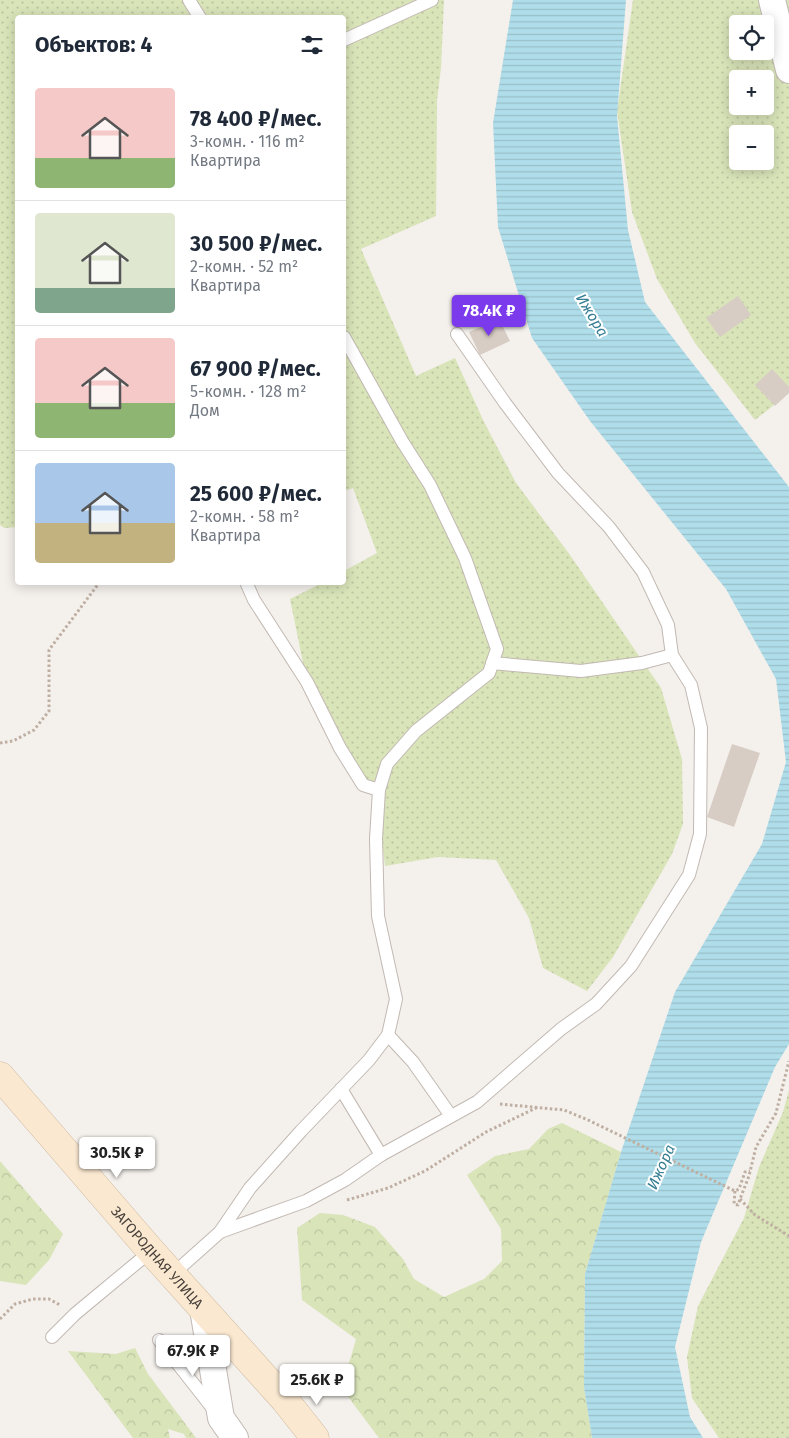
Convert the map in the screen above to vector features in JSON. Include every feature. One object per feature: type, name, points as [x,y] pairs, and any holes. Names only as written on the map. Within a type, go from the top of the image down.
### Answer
[{"type":"main road","name":"ЗАГОРОДНАЯ УЛИЦА","points":[[0,1076],[151,1251],[285,1400],[315,1438]]},
{"type":"street","points":[[772,0],[789,70]]},
{"type":"street","points":[[203,1309],[228,1428]]},
{"type":"lane","points":[[189,0],[198,15]]},
{"type":"lane","points":[[346,39],[432,0]]},
{"type":"lane","points":[[220,1232],[306,1201],[345,1180],[381,1155],[477,1102],[561,1030],[596,1004],[631,966],[688,875],[700,834],[701,728],[691,685],[672,654],[668,624],[643,572],[609,527],[558,473],[505,403],[457,334]]},
{"type":"lane","points":[[173,1274],[220,1232],[250,1188],[369,1060],[388,1034],[396,999],[378,916],[376,839],[379,790],[387,764],[416,731],[489,673],[497,649],[465,558],[430,485],[402,441],[346,341]]},
{"type":"lane","points":[[247,585],[254,600],[307,682],[340,748],[363,785],[379,790]]},
{"type":"lane","points":[[492,663],[580,671],[642,663],[672,654]]},
{"type":"lane","points":[[388,1034],[413,1062],[451,1116]]},
{"type":"lane","points":[[341,1089],[381,1155]]},
{"type":"lane","points":[[52,1337],[75,1314],[151,1251]]},
{"type":"lane","points":[[159,1340],[228,1428]]},
{"type":"path","points":[[0,743],[13,741],[34,730],[49,711],[49,650],[98,585]]},
{"type":"path","points":[[750,1171],[745,1172],[739,1189],[735,1191],[734,1204],[738,1205],[750,1171],[756,1147],[776,1113],[789,1061]]},
{"type":"path","points":[[477,1102],[564,1110],[735,1191]]},
{"type":"path","points":[[306,1201],[342,1202],[388,1188],[425,1171],[486,1132],[539,1107]]},
{"type":"path","points":[[740,1199],[755,1215],[789,1236]]},
{"type":"path","points":[[0,1320],[15,1304],[33,1299],[49,1299],[75,1314]]},
{"type":"green space","points":[[0,0],[444,0],[441,68],[437,100],[436,216],[361,249],[416,376],[455,358],[484,422],[516,483],[570,555],[661,688],[682,759],[683,824],[672,854],[613,957],[587,991],[543,968],[529,918],[496,860],[438,857],[385,866],[378,804],[311,702],[290,599],[318,585],[346,585],[346,570],[377,553],[353,488],[346,490],[346,15],[15,15],[15,527],[4,528],[0,525]]},
{"type":"green space","points":[[633,0],[789,0],[789,393],[755,420],[695,343],[657,279],[632,212],[617,111]]},
{"type":"green space","points":[[789,1090],[789,1438],[719,1438],[692,1398],[687,1357],[698,1306],[744,1218],[759,1167],[783,1112]]},
{"type":"green space","points":[[562,1123],[621,1152],[585,1274],[584,1387],[592,1438],[379,1438],[340,1386],[356,1339],[302,1300],[297,1228],[320,1213],[343,1215],[375,1227],[403,1259],[414,1279],[444,1297],[484,1279],[502,1261],[501,1229],[467,1175],[495,1156],[529,1149],[548,1129]]},
{"type":"green space","points":[[0,1161],[63,1234],[49,1260],[26,1285],[0,1281]]},
{"type":"green space","points":[[135,1348],[148,1374],[196,1438],[186,1438],[184,1434],[168,1429],[170,1438],[133,1438],[68,1351],[116,1354]]},
{"type":"water","name":"Ижора","points":[[513,0],[626,0],[617,116],[628,230],[645,302],[789,487],[789,1044],[775,1067],[701,1242],[675,1347],[690,1417],[703,1438],[592,1438],[584,1387],[585,1274],[621,1152],[675,992],[762,844],[786,762],[776,679],[726,589],[590,421],[532,338],[498,227],[493,123]]},
{"type":"building","points":[[738,296],[751,315],[720,337],[706,318]]},
{"type":"building","points":[[499,319],[510,341],[480,355],[469,332]]},
{"type":"building","points":[[772,369],[789,387],[789,393],[775,406],[755,385]]},
{"type":"building","points":[[732,744],[760,753],[734,827],[707,817]]}]
